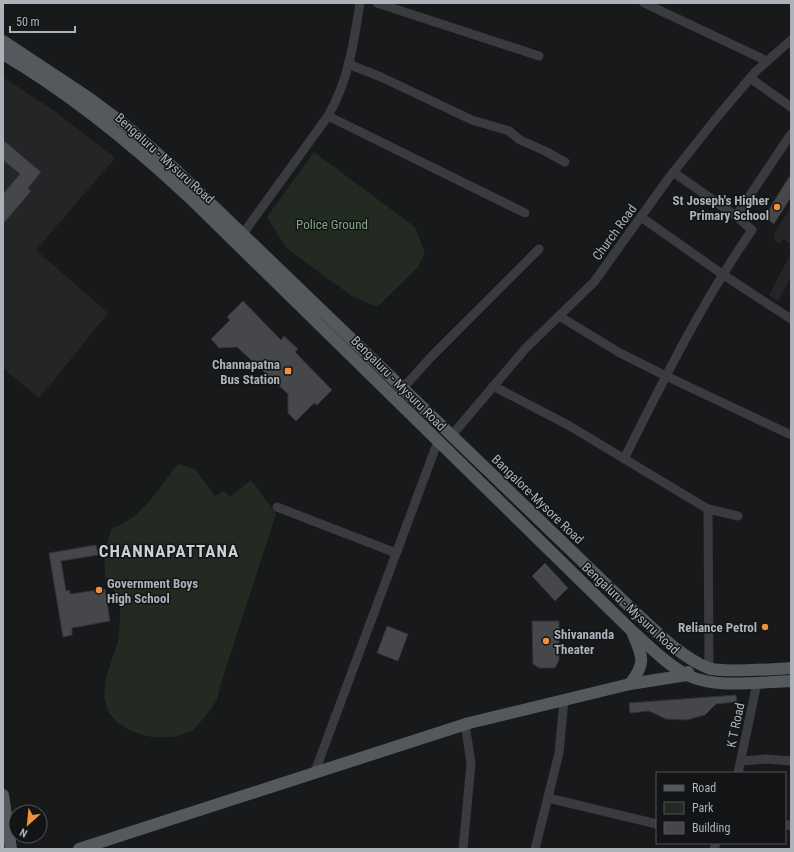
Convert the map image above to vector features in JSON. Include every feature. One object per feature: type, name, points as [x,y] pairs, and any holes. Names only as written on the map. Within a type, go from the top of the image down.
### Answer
[{"type":"main road","name":"Bengaluru - Mysuru Road","points":[[3,41],[64,80],[124,124],[226,217],[258,256],[368,372],[631,630],[674,667],[687,675],[701,679],[744,684],[791,681]]},
{"type":"main road","name":"Bengaluru - Mysuru Road","points":[[3,54],[60,90],[139,150],[377,363],[452,435]]},
{"type":"main road","points":[[368,372],[377,363]]},
{"type":"main road","name":"Bangalore-Mysore Road","points":[[452,435],[637,614],[680,652],[709,668],[740,670],[791,668]]},
{"type":"main road","points":[[630,684],[640,671],[641,661],[640,652],[631,630]]},
{"type":"main road","points":[[79,849],[465,724],[630,684],[687,675],[692,659]]},
{"type":"main road","points":[[701,679],[709,668]]},
{"type":"main road","points":[[3,795],[6,835],[11,849]]},
{"type":"street","points":[[242,235],[328,116],[337,101],[355,40],[360,3]]},
{"type":"street","points":[[376,3],[540,56]]},
{"type":"street","points":[[644,3],[767,61]]},
{"type":"street","name":"Church Road","points":[[452,435],[525,349],[594,282],[673,172],[750,78],[791,40]]},
{"type":"street","points":[[348,64],[381,76],[472,120],[509,130],[520,140],[565,162]]},
{"type":"street","points":[[750,78],[791,107]]},
{"type":"street","points":[[328,116],[525,213]]},
{"type":"street","points":[[736,216],[791,134]]},
{"type":"street","points":[[624,459],[666,376],[722,274],[752,230],[736,216],[673,172]]},
{"type":"street","points":[[641,217],[722,274],[791,319]]},
{"type":"street","points":[[403,388],[431,357],[540,249]]},
{"type":"street","points":[[559,316],[620,353],[789,434]]},
{"type":"street","points":[[493,386],[568,425],[708,509],[738,516]]},
{"type":"street","points":[[314,774],[438,441]]},
{"type":"street","points":[[277,507],[396,553]]},
{"type":"street","points":[[708,509],[709,668]]},
{"type":"street","name":"K T Road","points":[[738,772],[757,683]]},
{"type":"street","points":[[535,849],[559,753],[564,700]]},
{"type":"street","points":[[462,849],[471,763],[465,724]]},
{"type":"street","points":[[741,761],[766,759],[791,761]]},
{"type":"street","points":[[548,798],[656,824]]},
{"type":"shaded area","points":[[3,77],[56,112],[115,158],[36,250],[108,313],[39,398],[3,368]]},
{"type":"shaded area","points":[[791,206],[791,248],[788,247],[790,244],[783,239],[780,243],[774,240],[775,232]]},
{"type":"shaded area","points":[[791,253],[791,277],[778,301],[769,295]]},
{"type":"green space","name":"Police Ground","points":[[314,152],[415,227],[425,253],[418,267],[377,307],[352,296],[286,248],[267,217]]},
{"type":"green space","points":[[178,464],[195,469],[215,496],[224,491],[230,497],[251,480],[276,514],[222,680],[217,700],[205,717],[192,731],[174,737],[151,737],[133,732],[118,723],[108,712],[104,696],[106,677],[118,641],[120,602],[105,576],[104,553],[112,528],[132,518],[141,510]]},
{"type":"building","points":[[3,140],[41,172],[28,188],[31,191],[3,224],[3,194],[20,174],[3,160]]},
{"type":"building","name":"St Joseph's Higher Primary School","points":[[791,174],[791,197],[774,224],[764,217]]},
{"type":"building","name":"Channapatna Bus Station","points":[[243,301],[281,340],[284,336],[298,349],[295,352],[332,390],[317,405],[314,403],[296,421],[288,413],[288,394],[237,347],[219,348],[211,339],[230,320],[227,317]]},
{"type":"building","name":"Government Boys High School","points":[[96,545],[98,555],[61,561],[66,591],[70,590],[70,594],[105,589],[110,621],[72,628],[72,635],[63,637],[49,553]]},
{"type":"building","points":[[545,563],[568,588],[555,601],[532,576]]},
{"type":"building","name":"Shivananda Theater","points":[[532,621],[559,621],[559,660],[555,668],[539,668],[533,664]]},
{"type":"building","points":[[387,626],[408,634],[398,661],[377,653]]},
{"type":"building","points":[[736,695],[737,702],[716,704],[705,715],[686,720],[666,719],[649,711],[630,713],[629,703]]},
{"type":"place","name":"St Joseph's Higher Primary School","points":[[777,207]]},
{"type":"place","name":"Channapatna Bus Station","points":[[288,371]]},
{"type":"place","name":"Government Boys High School","points":[[99,590]]},
{"type":"place","name":"Reliance Petrol","points":[[765,627]]},
{"type":"place","name":"Shivananda Theater","points":[[546,641]]},
{"type":"district","name":"CHANNAPATTANA","points":[[169,551]]}]
